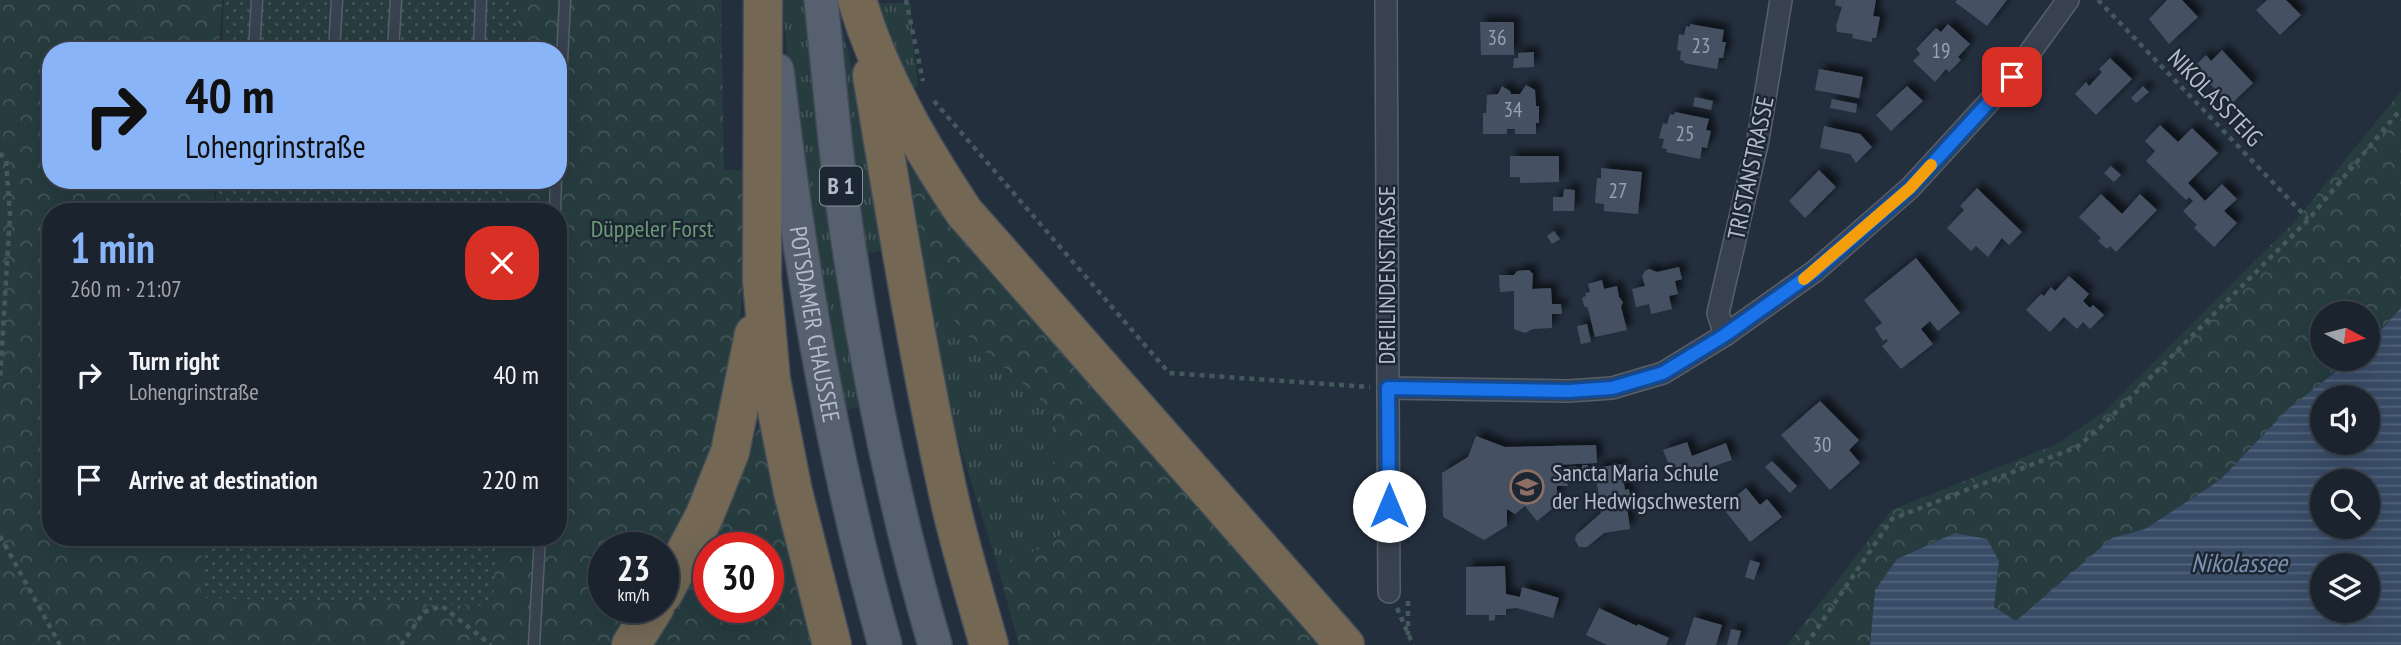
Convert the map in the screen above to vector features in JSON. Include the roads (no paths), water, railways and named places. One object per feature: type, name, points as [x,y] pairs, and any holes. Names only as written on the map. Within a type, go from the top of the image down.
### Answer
[{"type":"highway","points":[[763,0],[762,280],[771,380],[793,492],[832,645]]},
{"type":"highway","points":[[860,9],[926,389],[952,509],[989,645]]},
{"type":"highway","points":[[860,9],[891,87],[915,134],[964,212],[1345,645]]},
{"type":"highway","points":[[679,564],[704,517],[730,452],[749,367],[762,280]]},
{"type":"highway","points":[[631,645],[645,623]]},
{"type":"main road","name":"POTSDAMER CHAUSSEE","points":[[769,0],[786,156],[808,301],[837,451],[866,578],[885,645]]},
{"type":"main road","name":"POTSDAMER CHAUSSEE","points":[[821,0],[850,258],[869,370],[913,569],[935,645]]},
{"type":"street","name":"DREILINDENSTRASSE","points":[[1386,0],[1389,592]]},
{"type":"street","name":"TRISTANSTRASSE","points":[[1725,335],[1718,313],[1758,140],[1781,0]]},
{"type":"street","points":[[1388,388],[1568,391],[1612,388],[1663,373],[1725,335],[1815,271],[1910,188],[2012,77],[2068,0]]},
{"type":"lane","points":[[255,42],[257,0]]},
{"type":"lane","points":[[335,42],[337,0]]},
{"type":"lane","points":[[394,42],[396,0]]},
{"type":"lane","points":[[479,42],[481,0]]},
{"type":"lane","points":[[563,42],[565,0]]},
{"type":"lane","points":[[534,645],[540,546]]},
{"type":"water","name":"Nikolassee","points":[[2401,308],[2401,645],[1870,645],[1875,590],[1897,559],[1955,533],[1987,539],[1999,561],[1994,607],[2016,621],[2112,538],[2145,529],[2220,480],[2288,409],[2310,392],[2310,455],[2380,455],[2380,385],[2319,385],[2337,371],[2380,371],[2380,331]]},
{"type":"place","name":"Sancta Maria Schule der Hedwigschwestern","points":[[1527,487]]},
{"type":"park label","name":"Düppeler Forst","points":[[652,229]]}]
